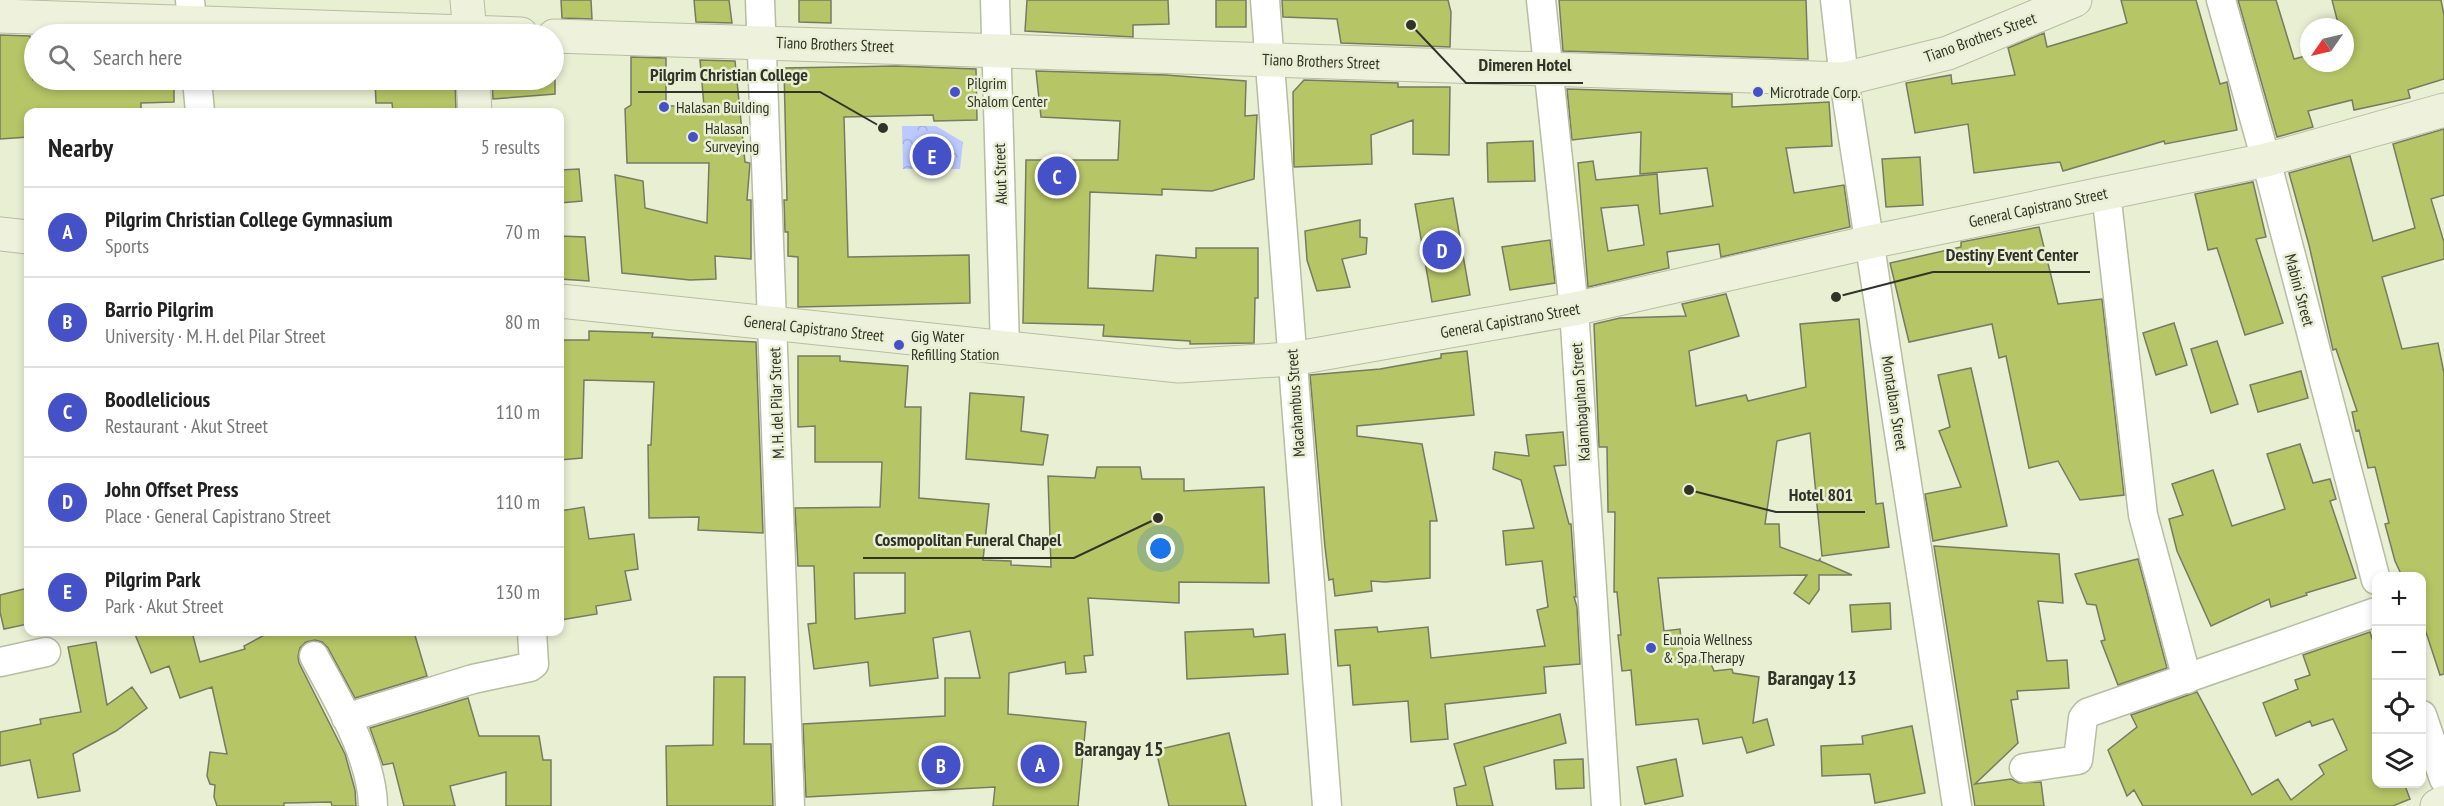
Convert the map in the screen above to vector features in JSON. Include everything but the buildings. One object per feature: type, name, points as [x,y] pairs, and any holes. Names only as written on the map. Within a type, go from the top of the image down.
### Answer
[{"type":"street","points":[[467,0],[469,24]]},
{"type":"street","name":"M. H. del Pilar Street","points":[[760,0],[790,806]]},
{"type":"street","name":"Akut Street","points":[[995,0],[1005,349]]},
{"type":"street","name":"Macahambus Street","points":[[1265,0],[1327,806]]},
{"type":"street","name":"Kalambaguhan Street","points":[[1541,0],[1574,309],[1606,806]]},
{"type":"street","name":"Montalban Street","points":[[1835,0],[1844,79],[1957,806]]},
{"type":"street","name":"Tiano Brothers Street","points":[[564,36],[1844,79],[1948,53],[2075,0]]},
{"type":"street","name":"Mabini Street","points":[[2221,0],[2266,160],[2374,572]]},
{"type":"street","points":[[0,16],[191,19],[291,24]]},
{"type":"street","points":[[198,90],[200,108]]},
{"type":"street","points":[[474,90],[475,108]]},
{"type":"street","name":"General Capistrano Street","points":[[564,301],[1179,366],[1292,359],[1574,309],[1870,242],[2266,160],[2444,110]]},
{"type":"street","points":[[2106,192],[2143,514],[2187,680]]},
{"type":"street","points":[[0,234],[24,237]]},
{"type":"street","points":[[2024,768],[2078,760],[2083,718],[2087,713],[2187,680],[2372,613]]},
{"type":"street","points":[[346,718],[473,680],[530,667],[536,660],[533,636]]},
{"type":"street","points":[[0,663],[46,652]]},
{"type":"street","points":[[314,656],[346,718],[364,764],[373,795],[373,806]]},
{"type":"street","points":[[2426,729],[2444,779]]},
{"type":"street","points":[[2437,806],[2444,802]]},
{"type":"green space","points":[[902,126],[936,126],[963,142],[960,169],[903,169]]},
{"type":"place","name":"Dimeren Hotel","points":[[1411,25]]},
{"type":"place","name":"Pilgrim Shalom Center","points":[[955,92]]},
{"type":"place","name":"Microtrade Corp.","points":[[1758,92]]},
{"type":"place","name":"Halasan Building","points":[[664,107]]},
{"type":"place","name":"Pilgrim Christian College","points":[[883,128]]},
{"type":"place","name":"Halasan Surveying","points":[[693,137]]},
{"type":"place","name":"Pilgrim Park","points":[[932,156]]},
{"type":"place","name":"Boodlelicious","points":[[1057,176]]},
{"type":"place","name":"John Offset Press","points":[[1442,250]]},
{"type":"place","name":"Destiny Event Center","points":[[1836,297]]},
{"type":"place","name":"Gig Water Refilling Station","points":[[899,345]]},
{"type":"place","name":"Hotel 801","points":[[1689,490]]},
{"type":"place","name":"Cosmopolitan Funeral Chapel","points":[[1158,518]]},
{"type":"place","name":"Eunoia Wellness & Spa Therapy","points":[[1651,648]]},
{"type":"place","name":"Pilgrim Christian College Gymnasium","points":[[1040,764]]},
{"type":"place","name":"Barrio Pilgrim","points":[[941,765]]},
{"type":"district","name":"Barangay 13","points":[[1812,678]]},
{"type":"district","name":"Barangay 15","points":[[1119,749]]}]
